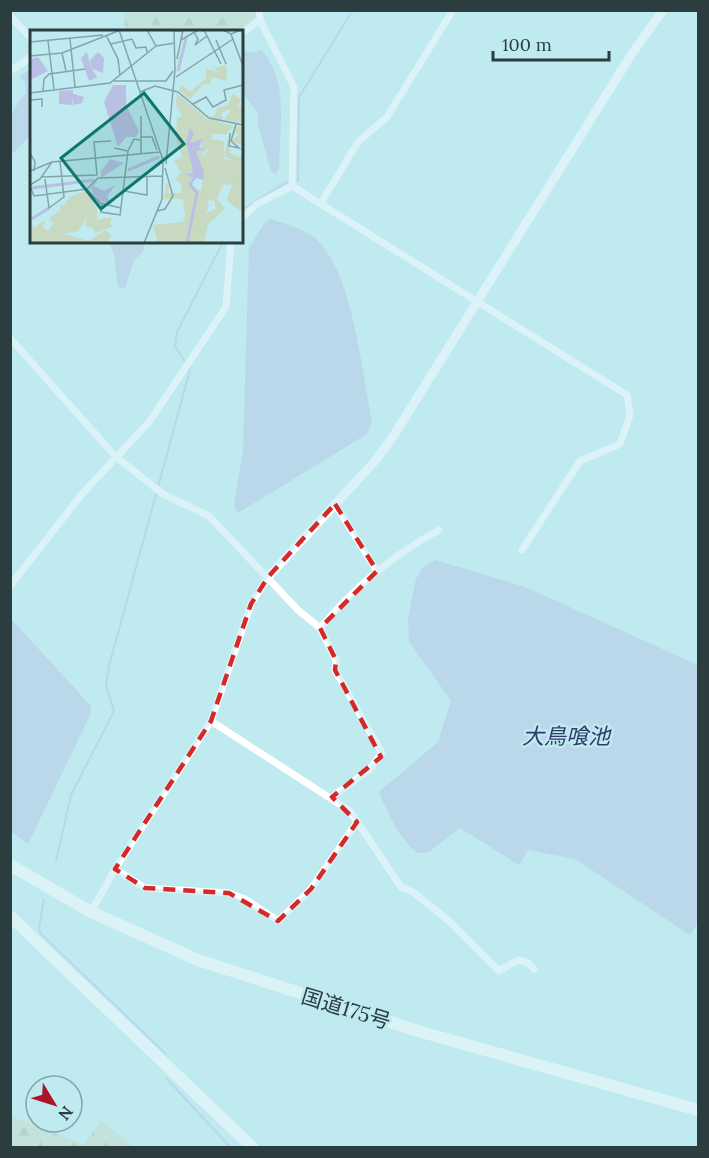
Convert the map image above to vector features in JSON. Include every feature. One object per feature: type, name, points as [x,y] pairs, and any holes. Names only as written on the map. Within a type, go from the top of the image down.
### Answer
[{"type":"highway","name":"国道175号","points":[[10,865],[91,912],[198,960],[249,979],[418,1031],[699,1110]]},
{"type":"highway","points":[[10,916],[253,1148]]},
{"type":"street","points":[[259,10],[260,20],[294,87],[292,186]]},
{"type":"street","points":[[321,202],[358,142],[387,117],[453,10]]},
{"type":"street","points":[[91,912],[211,721],[251,604],[268,577],[388,444],[631,55],[663,10]]},
{"type":"street","points":[[10,16],[30,37]]},
{"type":"street","points":[[243,32],[260,20]]},
{"type":"street","points":[[10,71],[30,58]]},
{"type":"street","points":[[292,186],[627,395],[630,415],[620,444],[580,461],[522,550]]},
{"type":"street","points":[[243,217],[257,204],[292,186]]},
{"type":"street","points":[[10,586],[115,456],[149,422],[226,307],[231,243]]},
{"type":"street","points":[[10,338],[115,456],[163,494],[209,516],[298,610],[320,628],[336,660],[335,670],[382,753],[369,770],[332,797]]},
{"type":"street","points":[[335,504],[377,571]]},
{"type":"street","points":[[320,628],[342,602],[400,551],[439,530]]},
{"type":"street","points":[[211,721],[332,797],[350,811],[401,887],[413,892],[449,921],[499,971],[518,960],[527,962],[534,969]]},
{"type":"street","points":[[116,869],[145,888],[229,893],[245,899],[278,921],[311,889],[357,822]]},
{"type":"highlighted area","points":[[335,504],[377,571],[320,628],[336,660],[335,670],[381,757],[332,797],[357,822],[311,889],[278,921],[229,893],[145,888],[115,869],[211,721],[251,604],[268,577]]},
{"type":"green space","points":[[124,11],[255,11],[255,17],[238,30],[125,29]]},
{"type":"green space","points":[[10,1094],[11,1116],[24,1121],[24,1134],[56,1134],[84,1145],[101,1121],[134,1147],[11,1147]]},
{"type":"water","points":[[243,50],[252,53],[261,50],[276,76],[281,106],[279,168],[276,174],[271,171],[258,125],[258,113],[244,95]]},
{"type":"water","points":[[30,70],[30,136],[11,155],[11,114],[26,92],[25,82],[19,77]]},
{"type":"water","points":[[270,219],[311,235],[329,254],[339,275],[354,325],[372,422],[367,434],[238,513],[234,506],[243,450],[249,248],[264,224]]},
{"type":"water","points":[[109,243],[145,243],[143,252],[134,260],[125,288],[119,287]]},
{"type":"water","name":"大鳥喰池","points":[[435,560],[525,587],[698,665],[698,923],[690,935],[575,859],[528,850],[519,865],[460,828],[429,852],[417,853],[399,833],[379,792],[438,742],[451,701],[409,641],[408,619],[416,579],[422,568]]},
{"type":"water","points":[[11,619],[91,706],[91,713],[28,844],[11,832]]},
{"type":"waterway","points":[[243,209],[285,183],[298,180],[299,97],[353,10]]},
{"type":"waterway","points":[[56,861],[71,795],[114,711],[106,685],[109,666],[190,370],[175,346],[177,332],[222,243]]},
{"type":"waterway","points":[[44,899],[39,928],[41,934],[166,1054]]},
{"type":"waterway","points":[[167,1079],[231,1148]]}]
